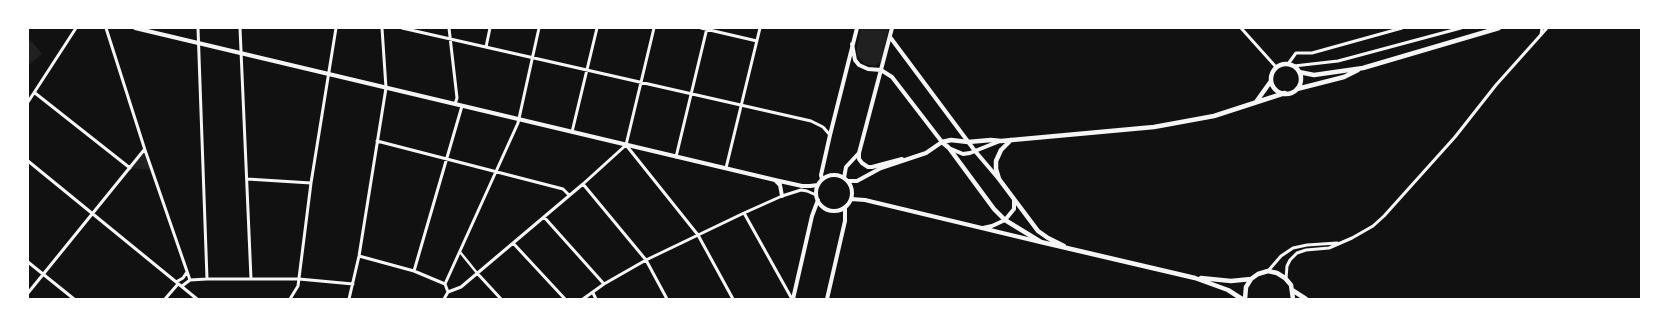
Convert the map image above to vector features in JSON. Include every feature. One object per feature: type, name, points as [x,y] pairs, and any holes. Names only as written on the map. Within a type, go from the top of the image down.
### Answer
[{"type":"main road","points":[[1299,72],[1314,75],[1363,68],[1499,28]]},
{"type":"main road","points":[[1256,102],[1271,81],[1273,71],[1280,65],[1288,64],[1294,66],[1299,72],[1300,81],[1297,89]]},
{"type":"main road","points":[[942,142],[951,140],[968,142],[991,140],[1000,141],[1123,131],[1183,123],[1232,111],[1256,102],[1289,93],[1297,89],[1344,77],[1363,68]]},
{"type":"main road","points":[[1271,81],[1276,90],[1285,93]]},
{"type":"main road","points":[[1011,140],[1001,150],[996,161],[996,170],[999,179],[1014,201],[1038,231],[1070,249]]},
{"type":"main road","points":[[942,142],[994,209],[1005,220],[1041,242],[1055,247],[1070,249],[1196,278],[1228,290],[1243,299],[1246,287],[1251,279],[1258,274],[1268,271],[1277,273],[1286,279],[1292,290],[1293,299]]},
{"type":"main road","points":[[1196,278],[1231,281],[1251,279]]},
{"type":"main road","points":[[1292,290],[1306,299]]},
{"type":"street","points":[[28,102],[76,28]]},
{"type":"street","points":[[106,28],[144,150],[190,280]]},
{"type":"street","points":[[135,28],[802,186],[818,185]]},
{"type":"street","points":[[198,28],[208,280]]},
{"type":"street","points":[[240,28],[251,279]]},
{"type":"street","points":[[290,299],[298,286],[311,183],[336,28]]},
{"type":"street","points":[[349,299],[359,256],[386,88],[382,28]]},
{"type":"street","points":[[402,28],[811,121],[823,127],[830,135]]},
{"type":"street","points":[[450,28],[457,98],[455,104]]},
{"type":"street","points":[[486,47],[490,28]]},
{"type":"street","points":[[448,292],[446,284],[519,119],[539,28]]},
{"type":"street","points":[[572,132],[597,28]]},
{"type":"street","points":[[444,299],[448,292],[461,287],[478,273],[583,184],[626,144],[654,28]]},
{"type":"street","points":[[701,28],[757,40]]},
{"type":"street","points":[[726,168],[760,28]]},
{"type":"street","points":[[892,28],[859,153],[859,159],[868,167],[872,167],[894,160],[912,158]]},
{"type":"street","points":[[1241,28],[1276,67]]},
{"type":"street","points":[[1288,64],[1296,53],[1312,52],[1402,28]]},
{"type":"street","points":[[1294,66],[1338,62],[1451,29],[1461,28]]},
{"type":"street","points":[[1286,279],[1287,266],[1290,260],[1297,253],[1306,250],[1329,248],[1360,234],[1384,216],[1455,137],[1541,30],[1547,28]]},
{"type":"street","points":[[676,156],[706,29]]},
{"type":"street","points":[[822,179],[821,175],[830,135],[856,29]]},
{"type":"street","points":[[890,38],[968,142],[999,179]]},
{"type":"street","points":[[848,181],[852,192],[851,199],[845,207],[841,210],[830,210],[821,205],[816,195],[818,185],[822,179],[833,175],[844,178],[848,181],[857,182],[881,168],[926,154],[942,142],[892,77],[882,70],[868,69],[859,65],[855,60],[852,44]]},
{"type":"street","points":[[34,93],[130,168]]},
{"type":"street","points":[[414,272],[462,106]]},
{"type":"street","points":[[377,141],[563,189],[569,195]]},
{"type":"street","points":[[948,148],[963,154],[1000,141]]},
{"type":"street","points":[[626,144],[698,235],[733,299]]},
{"type":"street","points":[[28,293],[144,150]]},
{"type":"street","points":[[844,178],[846,167],[859,153]]},
{"type":"street","points":[[28,161],[197,299]]},
{"type":"street","points":[[247,179],[311,183]]},
{"type":"street","points":[[776,180],[780,185],[782,196]]},
{"type":"street","points":[[583,184],[646,260],[667,299]]},
{"type":"street","points":[[583,299],[604,284],[646,260],[782,196],[801,190],[816,195]]},
{"type":"street","points":[[851,199],[865,200],[1041,242]]},
{"type":"street","points":[[792,299],[812,216],[818,200]]},
{"type":"street","points":[[980,228],[992,226],[1005,220],[1014,209],[1014,201]]},
{"type":"street","points":[[827,299],[845,221],[845,207]]},
{"type":"street","points":[[744,213],[792,299]]},
{"type":"street","points":[[544,217],[604,284]]},
{"type":"street","points":[[1268,271],[1281,256],[1293,248],[1307,245],[1340,242]]},
{"type":"street","points":[[513,243],[565,299]]},
{"type":"street","points":[[460,252],[501,299]]},
{"type":"street","points":[[359,256],[414,272],[446,284]]},
{"type":"street","points":[[28,262],[74,299]]},
{"type":"street","points":[[165,299],[187,272]]},
{"type":"street","points":[[182,286],[190,280],[251,279],[298,279],[353,284]]},
{"type":"street","points":[[593,293],[596,299]]},
{"type":"shaded area","points":[[861,28],[889,28],[881,61],[875,66],[865,64],[857,55]]},
{"type":"shaded area","points":[[28,37],[42,54],[28,66]]},
{"type":"shaded area","points":[[145,150],[152,170],[130,168]]}]
